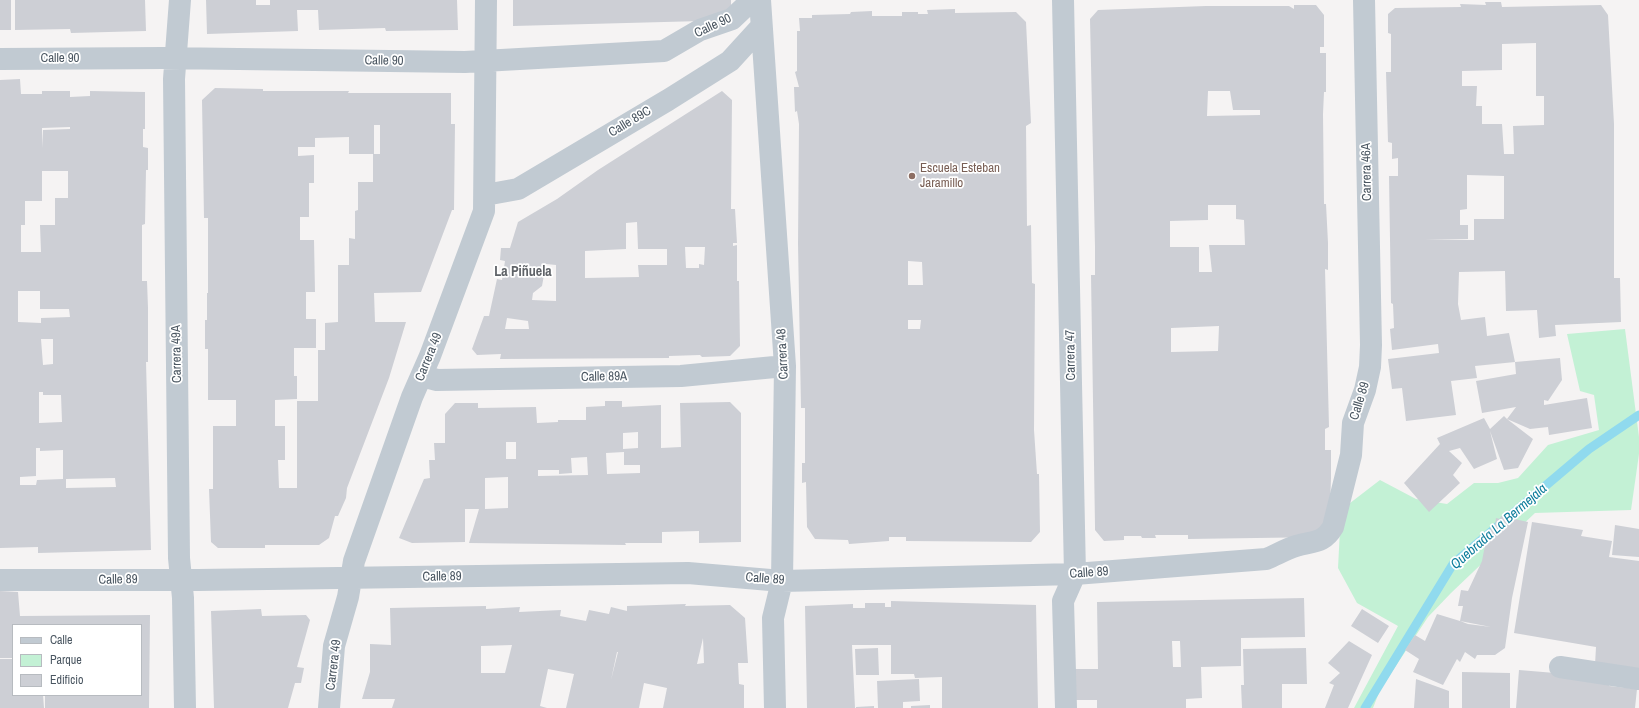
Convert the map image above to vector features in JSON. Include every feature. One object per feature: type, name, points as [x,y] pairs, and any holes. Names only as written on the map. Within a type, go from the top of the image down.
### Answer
[{"type":"street","name":"Carrera 49A","points":[[180,0],[175,59],[174,134],[181,579],[183,598],[185,708]]},
{"type":"street","name":"Carrera 49","points":[[329,708],[334,646],[348,597],[350,578],[362,538],[412,397],[422,376],[484,211],[486,195],[486,0]]},
{"type":"street","name":"Calle 90","points":[[0,59],[450,62],[664,51],[700,30],[732,19],[752,0]]},
{"type":"street","name":"Carrera 48","points":[[760,0],[785,366],[782,581],[773,618],[775,708]]},
{"type":"street","name":"Carrera 47","points":[[1063,0],[1075,574],[1063,601],[1066,708]]},
{"type":"street","name":"Carrera 46A","points":[[1364,0],[1371,345]]},
{"type":"street","name":"Calle 89C","points":[[486,195],[518,189],[668,100],[730,61],[761,27]]},
{"type":"street","name":"Calle 89","points":[[0,580],[350,578],[688,573],[782,581],[1075,574],[1266,559],[1295,546],[1314,542],[1327,537],[1333,527],[1351,455],[1353,423],[1365,390],[1370,367],[1371,345]]},
{"type":"street","name":"Calle 89A","points":[[422,376],[437,380],[681,376],[785,366]]},
{"type":"street","points":[[1560,667],[1639,679]]},
{"type":"green space","points":[[1625,329],[1639,437],[1639,454],[1631,510],[1535,513],[1428,617],[1380,690],[1373,708],[1354,708],[1398,626],[1357,603],[1338,568],[1341,510],[1380,480],[1416,499],[1447,504],[1474,483],[1498,483],[1518,478],[1548,445],[1599,430],[1594,395],[1580,391],[1567,334]]},
{"type":"building","points":[[0,0],[11,0],[11,30],[0,30]]},
{"type":"building","points":[[15,0],[145,0],[146,31],[71,33],[70,29],[15,30]]},
{"type":"building","points":[[206,0],[256,0],[256,5],[270,5],[270,0],[457,0],[458,30],[386,31],[385,28],[319,30],[318,10],[297,10],[298,31],[207,34]]},
{"type":"building","points":[[513,0],[731,0],[731,9],[702,21],[513,26]]},
{"type":"building","points":[[1485,2],[1501,2],[1502,7],[1601,5],[1608,15],[1614,124],[1614,278],[1620,278],[1621,322],[1555,325],[1556,336],[1539,338],[1537,310],[1506,311],[1505,271],[1459,272],[1458,304],[1461,320],[1485,317],[1487,336],[1509,333],[1515,362],[1475,366],[1477,378],[1451,381],[1456,415],[1406,421],[1402,388],[1392,389],[1388,359],[1439,353],[1438,344],[1392,350],[1390,329],[1394,328],[1393,304],[1391,303],[1389,176],[1398,176],[1398,158],[1392,159],[1392,143],[1388,142],[1386,72],[1391,72],[1391,34],[1388,33],[1388,14],[1395,8],[1461,7],[1460,4],[1486,5]],"holes":[[[1536,43],[1536,96],[1544,96],[1544,125],[1513,126],[1514,154],[1504,154],[1502,124],[1482,124],[1482,106],[1476,106],[1477,86],[1462,86],[1462,71],[1502,70],[1502,44]],[[1467,175],[1504,176],[1504,219],[1474,219],[1474,240],[1425,240],[1468,239],[1468,225],[1460,225],[1460,210],[1467,209]]]},
{"type":"building","points":[[1294,5],[1316,5],[1324,15],[1324,47],[1320,47],[1320,53],[1326,53],[1326,92],[1324,92],[1323,114],[1324,204],[1326,204],[1328,243],[1328,270],[1325,269],[1329,427],[1325,429],[1325,450],[1331,450],[1331,478],[1330,508],[1324,537],[1188,539],[1188,535],[1155,535],[1156,538],[1124,536],[1124,540],[1104,541],[1095,530],[1091,275],[1095,275],[1095,247],[1090,19],[1098,10],[1206,6],[1289,6],[1294,9]],"holes":[[[1208,91],[1230,91],[1233,110],[1260,110],[1260,115],[1207,116]],[[1208,205],[1236,205],[1236,219],[1244,220],[1245,245],[1209,245],[1212,272],[1199,272],[1199,247],[1170,247],[1170,221],[1208,220]],[[1219,326],[1218,351],[1171,352],[1171,328]]]},
{"type":"building","points":[[955,9],[955,13],[1016,12],[1026,22],[1031,123],[1026,126],[1027,226],[1031,225],[1032,283],[1035,284],[1034,430],[1037,474],[1039,474],[1040,532],[1031,542],[906,541],[906,537],[889,537],[889,541],[849,544],[848,540],[815,539],[807,527],[806,482],[802,483],[802,463],[805,463],[805,408],[801,408],[798,244],[799,124],[797,111],[795,112],[794,87],[799,87],[795,72],[797,71],[797,31],[800,31],[799,18],[812,18],[812,15],[850,14],[851,12],[872,11],[872,16],[902,16],[902,12],[918,12],[918,14],[928,14],[927,10]],"holes":[[[908,261],[922,262],[923,285],[908,285]],[[908,320],[921,320],[920,329],[908,329]]]},
{"type":"building","points":[[20,79],[21,94],[42,94],[42,91],[70,91],[70,97],[90,96],[90,91],[145,92],[145,129],[143,129],[143,147],[148,148],[148,170],[146,170],[145,224],[142,225],[142,281],[147,281],[148,308],[148,362],[146,362],[151,550],[38,553],[38,547],[0,548],[0,80]],"holes":[[[70,127],[70,129],[43,130],[42,148],[42,128]],[[42,171],[68,171],[68,198],[55,198],[55,225],[40,225],[41,252],[21,252],[21,225],[25,225],[25,201],[42,201]],[[18,291],[40,291],[40,309],[69,309],[70,317],[41,318],[41,323],[18,322]],[[41,339],[53,339],[53,364],[43,365]],[[39,392],[43,392],[43,395],[61,395],[62,422],[39,423]],[[36,448],[40,448],[40,451],[63,450],[63,479],[37,480],[36,485],[20,485],[20,477],[36,476]],[[115,478],[116,487],[66,488],[66,479]]]},
{"type":"building","points":[[215,88],[263,89],[263,91],[349,91],[348,93],[451,93],[451,124],[455,124],[454,210],[452,210],[421,292],[374,293],[375,322],[406,322],[389,378],[347,488],[346,498],[338,516],[335,516],[329,538],[319,545],[265,545],[265,548],[218,548],[211,542],[209,489],[213,489],[213,426],[236,426],[236,400],[208,400],[208,349],[205,349],[205,320],[207,320],[208,293],[208,218],[204,218],[202,100]],"holes":[[[374,125],[380,125],[380,154],[374,154]],[[349,137],[349,154],[373,154],[373,182],[358,182],[358,210],[355,211],[355,239],[349,238],[349,265],[338,265],[338,322],[325,323],[325,350],[318,350],[318,401],[297,401],[297,488],[279,488],[278,460],[285,460],[285,426],[275,426],[275,400],[297,399],[297,376],[294,376],[294,348],[316,348],[316,319],[306,319],[306,292],[315,292],[314,240],[300,240],[300,217],[309,217],[309,183],[314,183],[314,155],[298,156],[298,147],[315,147],[315,138]]]},
{"type":"building","points":[[722,91],[732,100],[731,209],[735,209],[737,243],[733,243],[733,246],[737,245],[740,346],[730,356],[702,357],[700,355],[669,356],[669,358],[500,359],[501,354],[477,355],[472,349],[484,316],[489,316],[497,279],[502,280],[505,261],[500,260],[501,248],[510,248],[518,222],[557,199],[598,170]],"holes":[[[637,222],[638,249],[667,249],[667,265],[638,265],[639,277],[585,278],[585,251],[626,249],[626,223]],[[685,247],[705,247],[704,265],[699,264],[699,268],[686,268]],[[546,264],[556,265],[556,301],[532,300],[533,293],[542,286]],[[507,318],[528,321],[529,329],[505,329]]]},
{"type":"building","points":[[1560,358],[1562,380],[1548,401],[1544,400],[1544,405],[1587,398],[1592,428],[1549,435],[1548,427],[1530,429],[1507,419],[1516,407],[1482,413],[1476,381],[1516,374],[1515,362]]},
{"type":"building","points":[[605,401],[622,401],[622,407],[661,405],[661,448],[681,447],[680,403],[730,402],[741,413],[741,542],[699,543],[699,531],[662,532],[662,543],[625,543],[626,545],[469,543],[479,509],[465,509],[465,542],[412,543],[399,538],[424,479],[430,478],[429,460],[435,460],[434,443],[445,443],[445,414],[455,403],[478,403],[478,408],[536,407],[537,423],[558,422],[558,420],[586,420],[586,407],[605,406]],"holes":[[[638,432],[638,448],[623,449],[623,433]],[[506,442],[516,442],[516,459],[506,459]],[[624,452],[624,465],[640,465],[640,473],[607,474],[606,453]],[[587,457],[588,475],[538,476],[538,470],[559,470],[559,474],[572,473],[571,458]],[[508,477],[508,508],[485,509],[485,478]]]},
{"type":"building","points":[[1504,416],[1533,439],[1518,468],[1504,470],[1490,431],[1497,459],[1474,469],[1460,448],[1449,451],[1462,463],[1453,475],[1460,483],[1429,512],[1404,483],[1440,444],[1437,438],[1484,418],[1490,429]]},
{"type":"building","points":[[1501,516],[1528,522],[1512,598],[1505,648],[1495,655],[1477,655],[1475,659],[1465,652],[1460,662],[1457,659],[1443,685],[1413,672],[1419,659],[1405,650],[1415,635],[1425,641],[1437,614],[1460,621],[1463,606],[1458,606],[1461,590],[1468,591],[1482,561],[1486,540],[1488,541],[1491,526],[1495,526],[1496,518],[1500,519]],"holes":[[[1460,621],[1491,627],[1468,624]]]},
{"type":"building","points":[[1532,522],[1583,530],[1581,536],[1612,541],[1609,557],[1639,561],[1639,677],[1595,665],[1596,647],[1514,633]]},
{"type":"building","points":[[1615,525],[1639,529],[1639,557],[1612,555]]},
{"type":"building","points":[[0,591],[18,592],[20,616],[150,615],[149,708],[45,708],[45,696],[142,696],[142,624],[12,624],[12,658],[0,658]]},
{"type":"building","points":[[1304,598],[1305,637],[1241,638],[1241,666],[1201,667],[1202,698],[1186,699],[1186,708],[1097,708],[1097,700],[1076,700],[1075,669],[1098,669],[1097,602]],"holes":[[[1172,641],[1180,641],[1181,667],[1173,667]]]},
{"type":"building","points":[[891,601],[1036,605],[1038,708],[942,708],[942,677],[915,678],[914,674],[891,674],[891,645],[852,645],[855,708],[807,708],[805,606],[853,604],[853,608],[865,608],[865,603],[885,603],[885,607],[891,607]]},
{"type":"building","points":[[686,604],[685,606],[730,605],[745,618],[748,663],[738,663],[739,684],[744,685],[744,708],[663,708],[667,688],[644,683],[639,708],[566,708],[574,674],[548,669],[540,706],[547,708],[392,708],[395,699],[362,699],[370,672],[370,644],[391,645],[390,608],[486,606],[486,609],[520,607],[519,612],[561,610],[560,616],[586,621],[589,610],[609,614],[611,607],[627,611],[627,606]],"holes":[[[703,638],[704,663],[697,664]],[[512,645],[505,673],[481,673],[481,646]],[[617,652],[618,652],[611,680]]]},
{"type":"building","points":[[261,609],[262,616],[306,615],[310,620],[297,667],[304,668],[301,683],[295,683],[288,708],[214,708],[211,611]]},
{"type":"building","points":[[1362,609],[1389,626],[1378,643],[1351,626]]},
{"type":"building","points":[[1349,641],[1372,655],[1348,708],[1325,708],[1334,685],[1329,683],[1340,673],[1328,663]]},
{"type":"building","points":[[878,648],[879,675],[856,675],[855,649]]},
{"type":"building","points":[[1306,648],[1307,684],[1282,684],[1282,708],[1242,708],[1241,685],[1244,685],[1243,649]]},
{"type":"building","points":[[0,659],[12,659],[12,696],[43,696],[44,708],[0,708]]},
{"type":"building","points":[[1519,670],[1591,676],[1610,683],[1609,686],[1637,689],[1635,708],[1516,708]]},
{"type":"building","points":[[1462,672],[1510,673],[1510,708],[1462,708]]},
{"type":"building","points":[[919,679],[920,701],[903,702],[903,708],[878,708],[877,681]]},
{"type":"building","points":[[1416,679],[1449,691],[1449,708],[1414,708]]},
{"type":"building","points":[[930,705],[930,708],[911,708],[911,706]]},
{"type":"building","points":[[874,706],[874,708],[856,708],[856,707]]},
{"type":"waterway","name":"Quebrada La Bermejala","points":[[1365,708],[1453,564],[1589,449],[1639,415]]},
{"type":"place","name":"Escuela Esteban Jaramillo","points":[[912,176]]},
{"type":"district","name":"La Piñuela","points":[[523,272]]}]
